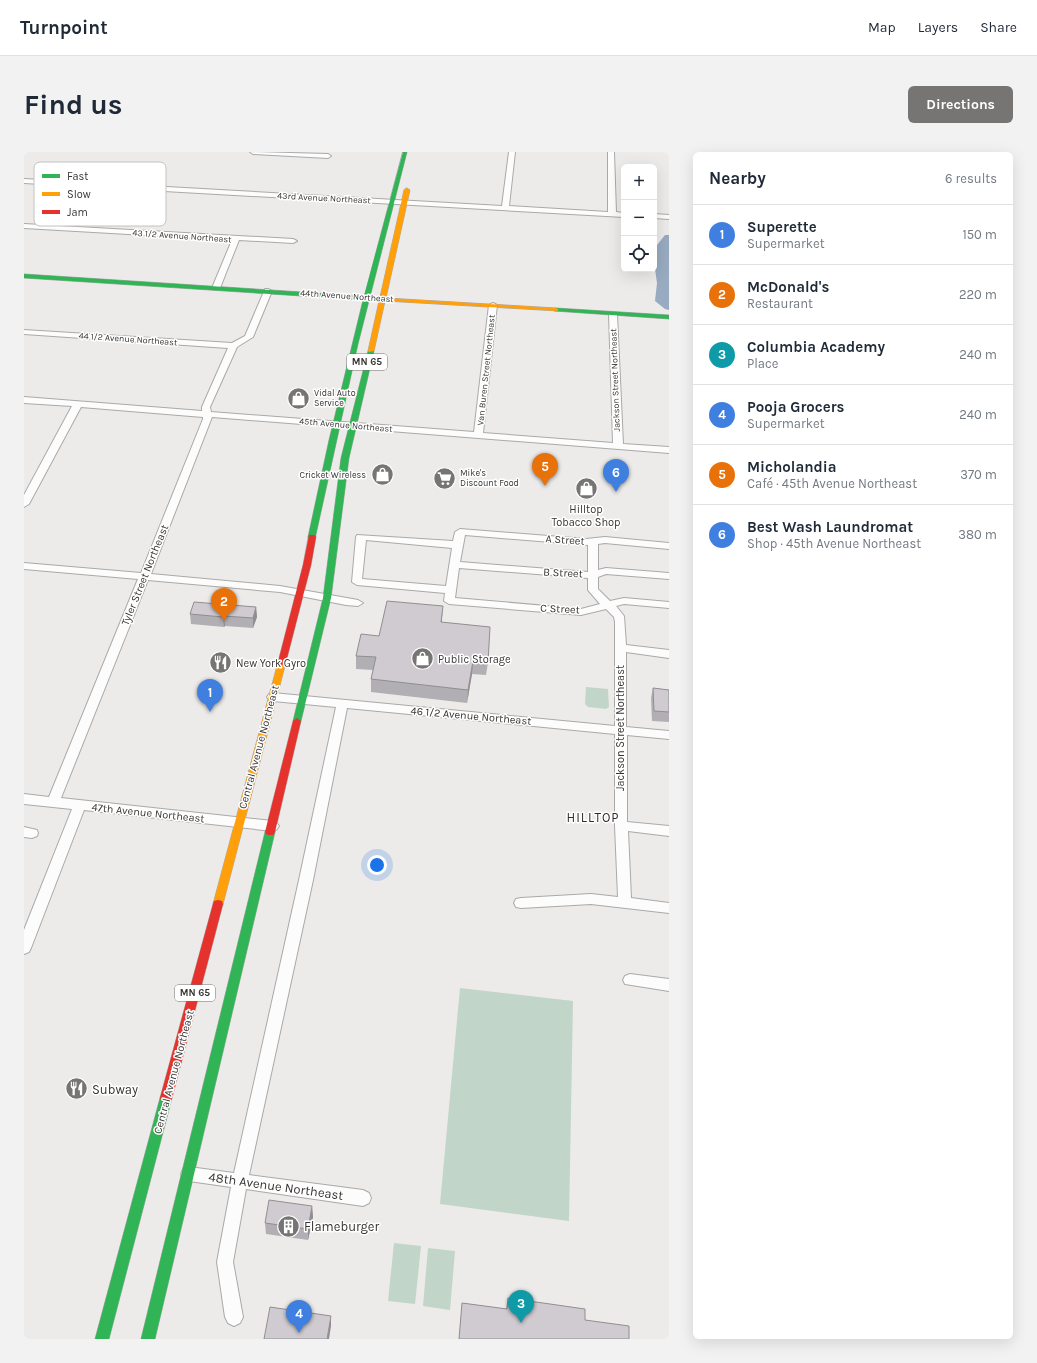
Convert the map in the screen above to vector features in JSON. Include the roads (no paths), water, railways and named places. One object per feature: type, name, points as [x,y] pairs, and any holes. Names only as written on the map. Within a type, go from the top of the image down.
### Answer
[{"type":"main road","name":"Central Avenue Northeast","points":[[102,1339],[300,593],[327,460],[382,233],[405,152]]},
{"type":"main road","name":"MN 65","points":[[148,1339],[327,598],[345,458],[409,181]]},
{"type":"main road","name":"44th Avenue Northeast","points":[[24,276],[669,317]]},
{"type":"street","points":[[253,152],[328,156]]},
{"type":"street","points":[[505,208],[512,152]]},
{"type":"street","points":[[611,152],[612,214]]},
{"type":"street","name":"43rd Avenue Northeast","points":[[24,181],[34,182]]},
{"type":"street","name":"43rd Avenue Northeast","points":[[166,189],[621,215]]},
{"type":"street","points":[[657,216],[669,217]]},
{"type":"street","name":"43 1/2 Avenue Northeast","points":[[24,226],[293,241]]},
{"type":"street","points":[[216,288],[236,239]]},
{"type":"street","points":[[233,346],[249,337],[268,291]]},
{"type":"street","name":"Van Buren Street Northeast","points":[[478,435],[493,305]]},
{"type":"street","name":"Jackson Street Northeast","points":[[613,314],[618,446]]},
{"type":"street","name":"44 1/2 Avenue Northeast","points":[[24,332],[233,346]]},
{"type":"street","name":"Tyler Street Northeast","points":[[53,803],[208,419],[206,407],[233,346]]},
{"type":"street","name":"45th Avenue Northeast","points":[[24,400],[669,450]]},
{"type":"street","points":[[24,504],[78,404]]},
{"type":"street","name":"A Street","points":[[459,545],[460,532],[586,542],[605,540],[669,546]]},
{"type":"street","points":[[361,537],[459,545],[450,590],[357,582],[361,537]]},
{"type":"street","name":"Jackson Street Northeast","points":[[593,542],[593,590],[619,616],[621,826],[625,903]]},
{"type":"street","name":"B Street","points":[[456,565],[578,575],[592,574],[606,570],[669,576]]},
{"type":"street","points":[[24,566],[280,589],[358,603]]},
{"type":"street","name":"C Street","points":[[450,590],[449,601],[581,612],[624,601],[669,605]]},
{"type":"street","points":[[620,648],[669,654]]},
{"type":"street","name":"46 1/2 Avenue Northeast","points":[[273,697],[669,735]]},
{"type":"street","points":[[234,1317],[224,1262],[342,704]]},
{"type":"street","name":"47th Avenue Northeast","points":[[24,799],[273,826]]},
{"type":"street","points":[[24,948],[79,806]]},
{"type":"street","points":[[621,826],[669,831]]},
{"type":"street","points":[[521,903],[591,899],[669,908]]},
{"type":"street","points":[[630,980],[669,985]]},
{"type":"street","name":"48th Avenue Northeast","points":[[189,1174],[363,1198]]},
{"type":"water","points":[[665,235],[669,235],[669,310],[665,309],[655,301],[657,283],[655,272],[657,272],[657,245]]},
{"type":"place","name":"Vidal Auto Service","points":[[299,398]]},
{"type":"place","name":"Cricket Wireless","points":[[382,475]]},
{"type":"place","name":"Mike's Discount Food","points":[[444,478]]},
{"type":"place","name":"Micholandia","points":[[545,486]]},
{"type":"place","name":"Hilltop Tobacco Shop","points":[[586,489]]},
{"type":"place","name":"Best Wash Laundromat","points":[[616,492]]},
{"type":"place","name":"McDonald's","points":[[224,621]]},
{"type":"place","name":"Public Storage","points":[[423,659]]},
{"type":"place","name":"New York Gyro","points":[[221,663]]},
{"type":"place","name":"Superette","points":[[210,712]]},
{"type":"place","name":"Subway","points":[[76,1089]]},
{"type":"place","name":"Flameburger","points":[[289,1226]]},
{"type":"place","name":"Columbia Academy","points":[[521,1323]]},
{"type":"place","name":"Pooja Grocers","points":[[299,1333]]},
{"type":"district","name":"HILLTOP","points":[[593,817]]}]
